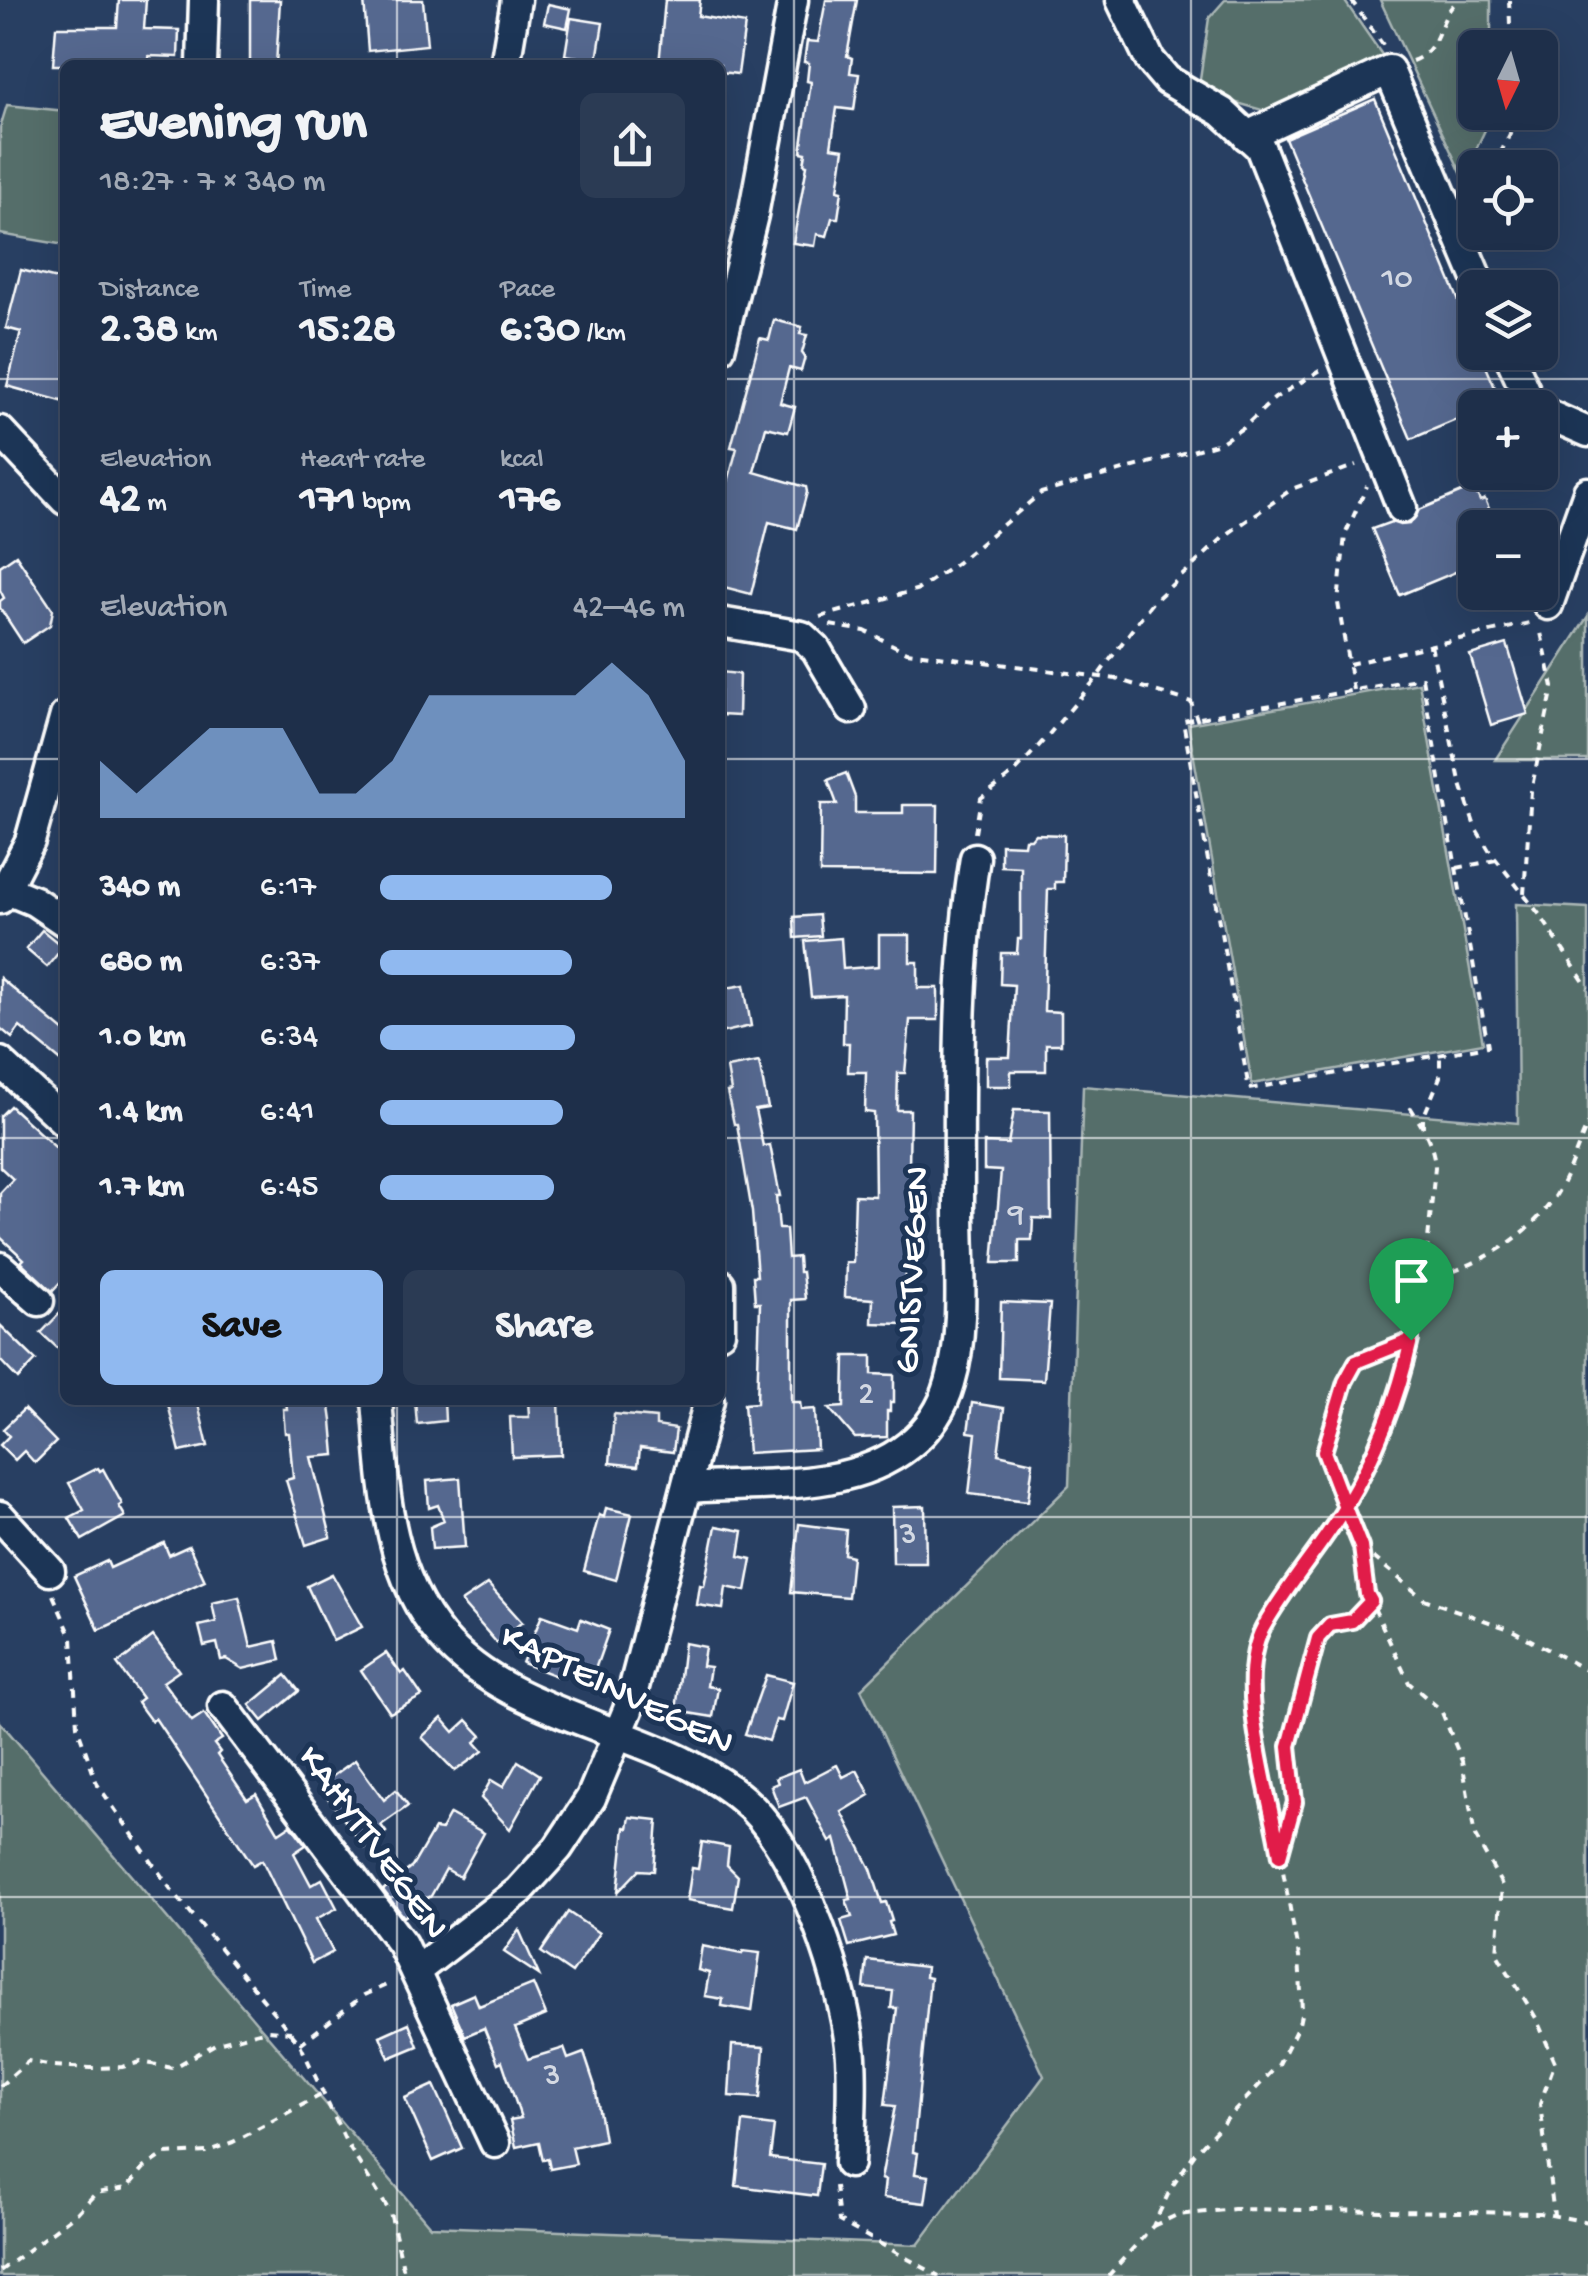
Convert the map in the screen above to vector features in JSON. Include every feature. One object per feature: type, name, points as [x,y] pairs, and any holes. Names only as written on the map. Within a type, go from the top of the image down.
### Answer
[{"type":"street","points":[[202,60],[204,0]]},
{"type":"street","points":[[507,60],[516,0]]},
{"type":"street","points":[[725,329],[753,215],[793,0]]},
{"type":"street","points":[[1121,0],[1150,60],[1167,80],[1222,112],[1260,147],[1402,508]]},
{"type":"street","points":[[1248,136],[1389,70],[1472,270]]},
{"type":"street","points":[[1558,418],[1588,432]]},
{"type":"street","points":[[0,431],[60,495]]},
{"type":"street","points":[[1558,577],[1588,492]]},
{"type":"street","points":[[725,623],[806,642],[851,709]]},
{"type":"street","points":[[60,734],[30,841],[2,891],[34,901],[60,919]]},
{"type":"street","name":"GNISTVEGEN","points":[[688,1488],[809,1480],[857,1471],[907,1447],[928,1427],[942,1405],[951,1380],[958,1320],[962,969],[974,858]]},
{"type":"street","points":[[0,1062],[60,1117]]},
{"type":"street","points":[[0,1267],[39,1301]]},
{"type":"street","name":"KAPTEINVEGEN","points":[[379,1405],[392,1534],[401,1566],[426,1615],[461,1655],[498,1683],[548,1709],[698,1770],[749,1804],[770,1830],[796,1873],[830,1964],[849,2036],[850,2164]]},
{"type":"street","points":[[417,1970],[536,1873],[591,1798],[619,1735],[709,1405]]},
{"type":"street","points":[[0,1516],[51,1582]]},
{"type":"street","name":"KAHYTTVEGEN","points":[[223,1706],[319,1830],[417,1970],[494,2143]]},
{"type":"path","points":[[1351,0],[1394,62],[1389,70]]},
{"type":"path","points":[[1389,70],[1420,58],[1436,44],[1449,7],[1459,0]]},
{"type":"path","points":[[1509,0],[1511,30]]},
{"type":"path","points":[[806,642],[811,620],[919,588],[957,563],[1041,492],[1220,443],[1275,398],[1343,357]]},
{"type":"path","points":[[1354,690],[1338,603],[1344,535],[1381,454]]},
{"type":"path","points":[[974,858],[981,798],[1014,773],[1098,676],[1150,605],[1226,535],[1292,490],[1381,454]]},
{"type":"path","points":[[1348,664],[1527,626],[1538,620],[1553,688],[1531,792],[1524,894]]},
{"type":"path","points":[[806,642],[811,626],[833,624],[865,631],[907,652],[1098,676],[1182,698],[1191,702],[1198,720]]},
{"type":"path","points":[[1431,645],[1460,781],[1476,827],[1588,988]]},
{"type":"path","points":[[1422,678],[1488,1046],[1249,1089],[1183,721],[1198,720],[1422,678]]},
{"type":"path","points":[[1456,868],[1496,860]]},
{"type":"path","points":[[1424,1128],[1423,1118],[1440,1077],[1440,1055]]},
{"type":"path","points":[[1108,2276],[1153,2226],[1171,2188],[1195,2153],[1279,2064],[1299,2024],[1303,1994],[1299,1957],[1253,1710],[1256,1650],[1260,1632],[1345,1507],[1402,1384],[1424,1283],[1435,1167],[1424,1128],[1409,1105]]},
{"type":"path","points":[[1424,1283],[1484,1261],[1525,1229],[1553,1200],[1588,1124]]},
{"type":"path","points":[[1411,1340],[1356,1362],[1345,1382],[1324,1452],[1361,1547],[1367,1594],[1409,1683],[1441,1710],[1462,1761],[1475,1836],[1502,1885],[1497,1954],[1536,2018],[1555,2062],[1540,2104],[1554,2215]]},
{"type":"path","points":[[1361,1547],[1424,1599],[1512,1630],[1588,1672]]},
{"type":"path","points":[[51,1582],[72,1638],[77,1726],[96,1784],[170,1888],[300,2044],[347,2144],[390,2212],[405,2276]]},
{"type":"path","points":[[1280,1856],[1295,1802],[1289,1746],[1318,1638],[1330,1625],[1352,1621],[1371,1601]]},
{"type":"path","points":[[300,2044],[364,1995],[417,1970]]},
{"type":"path","points":[[0,2086],[28,2060],[52,2066],[122,2067],[141,2062],[172,2068],[217,2043],[267,2030],[291,2032]]},
{"type":"path","points":[[0,2271],[96,2193],[126,2188],[164,2154],[206,2152],[220,2147],[324,2094]]},
{"type":"path","points":[[850,2164],[834,2189],[840,2221],[939,2276]]},
{"type":"path","points":[[1153,2226],[1176,2215],[1234,2209],[1554,2215],[1588,2222]]},
{"type":"green space","points":[[1225,0],[1344,0],[1387,62],[1269,112],[1198,92],[1209,18]]},
{"type":"green space","points":[[1380,0],[1491,0],[1491,30],[1458,30],[1458,130],[1485,130],[1476,150],[1458,150],[1458,166]]},
{"type":"green space","points":[[7,105],[60,110],[60,244],[0,234],[0,128]]},
{"type":"green space","points":[[1588,616],[1588,760],[1495,760]]},
{"type":"green space","points":[[1419,683],[1483,1043],[1252,1084],[1188,724]]},
{"type":"green space","points":[[1516,904],[1588,908],[1588,2276],[0,2276],[0,1722],[430,2226],[918,2245],[1044,2076],[861,1689],[1069,1486],[1083,1086],[1518,1123]]},
{"type":"building","points":[[119,0],[146,0],[144,29],[179,30],[178,57],[60,60],[60,65],[53,65],[56,27],[117,27]]},
{"type":"building","points":[[250,0],[280,0],[276,60],[250,60]]},
{"type":"building","points":[[364,0],[423,0],[427,45],[368,51]]},
{"type":"building","points":[[665,0],[700,0],[698,16],[745,24],[738,74],[725,73],[725,60],[659,60]]},
{"type":"building","points":[[826,0],[857,0],[847,56],[852,58],[850,73],[859,74],[854,110],[837,108],[831,147],[844,149],[838,218],[832,218],[827,236],[817,234],[815,246],[793,243],[807,165],[806,153],[801,152],[811,82],[807,81],[809,63],[804,62],[807,41],[818,42]]},
{"type":"building","points":[[548,4],[571,9],[567,28],[544,23]]},
{"type":"building","points":[[571,18],[603,23],[597,60],[565,55]]},
{"type":"building","points":[[1375,99],[1458,299],[1458,370],[1488,370],[1496,390],[1458,390],[1458,419],[1411,439],[1285,138]]},
{"type":"building","points":[[21,270],[60,280],[60,401],[7,386],[21,332],[6,328]]},
{"type":"building","points":[[774,320],[802,327],[800,334],[807,335],[801,371],[789,368],[780,403],[795,407],[788,432],[766,427],[754,472],[806,487],[807,492],[797,529],[769,522],[751,594],[725,587],[725,493],[737,448],[731,447],[760,338],[769,340]]},
{"type":"building","points":[[1475,490],[1490,510],[1458,510],[1458,571],[1400,595],[1372,529],[1391,522],[1409,524],[1419,510]]},
{"type":"building","points":[[16,555],[53,610],[50,625],[23,643],[0,608],[4,598],[0,566]]},
{"type":"building","points":[[1507,644],[1528,714],[1491,725],[1470,655]]},
{"type":"building","points":[[725,673],[739,674],[738,716],[725,715]]},
{"type":"building","points":[[846,773],[855,797],[855,813],[903,813],[903,805],[938,805],[937,874],[820,873],[821,804],[837,804],[828,780]]},
{"type":"building","points":[[1035,834],[1064,835],[1063,882],[1055,882],[1055,889],[1048,889],[1044,1011],[1061,1012],[1061,1044],[1046,1044],[1046,1071],[1011,1071],[1011,1086],[986,1086],[986,1057],[1010,1057],[1014,985],[1000,984],[1001,953],[1017,953],[1021,939],[1021,867],[1001,866],[1001,844],[1024,845],[1025,839]]},
{"type":"building","points":[[819,915],[821,936],[795,938],[794,917]]},
{"type":"building","points":[[42,930],[60,945],[60,951],[47,967],[26,949]]},
{"type":"building","points":[[879,935],[910,935],[910,962],[918,962],[918,988],[938,988],[938,1020],[910,1020],[905,1073],[898,1073],[897,1110],[910,1110],[909,1168],[915,1168],[913,1240],[907,1240],[904,1324],[872,1323],[873,1299],[845,1297],[846,1263],[853,1263],[855,1195],[875,1196],[874,1113],[865,1112],[866,1072],[848,1072],[849,1043],[843,1043],[844,995],[811,997],[805,941],[841,938],[843,969],[879,966]]},
{"type":"building","points":[[0,978],[60,1028],[60,1060],[20,1027],[12,1038],[0,1028]]},
{"type":"building","points":[[744,985],[751,1026],[725,1032],[725,988]]},
{"type":"building","points":[[759,1062],[768,1108],[755,1110],[763,1146],[770,1145],[780,1196],[776,1196],[779,1229],[786,1229],[788,1258],[798,1257],[805,1299],[791,1300],[791,1402],[800,1402],[801,1410],[815,1409],[817,1449],[748,1453],[744,1404],[757,1403],[760,1303],[755,1303],[752,1212],[737,1124],[727,1092],[731,1091],[727,1068]]},
{"type":"building","points":[[10,1106],[60,1151],[60,1282],[52,1291],[0,1237],[0,1193],[13,1179],[0,1167],[0,1116]]},
{"type":"building","points":[[1014,1110],[1050,1111],[1051,1219],[1033,1218],[1032,1240],[1019,1240],[1019,1263],[993,1263],[1001,1171],[984,1170],[984,1143],[1008,1144]]},
{"type":"building","points":[[1001,1302],[1050,1304],[1044,1380],[999,1378]]},
{"type":"building","points":[[60,1313],[60,1350],[41,1333]]},
{"type":"building","points":[[0,1325],[36,1360],[18,1379],[0,1360]]},
{"type":"building","points":[[845,1356],[872,1356],[872,1374],[894,1375],[894,1402],[890,1402],[887,1411],[887,1437],[855,1438],[829,1408],[844,1407]]},
{"type":"building","points":[[972,1403],[1004,1408],[998,1454],[1033,1462],[1028,1501],[969,1494],[976,1433],[968,1432]]},
{"type":"building","points":[[168,1405],[198,1405],[208,1446],[180,1452]]},
{"type":"building","points":[[287,1405],[330,1405],[332,1421],[335,1455],[311,1457],[331,1537],[306,1545],[286,1480],[293,1478],[289,1433],[285,1433],[283,1409]]},
{"type":"building","points":[[415,1405],[444,1405],[445,1421],[417,1424]]},
{"type":"building","points":[[528,1405],[559,1405],[561,1455],[512,1457],[510,1417],[529,1417]]},
{"type":"building","points":[[24,1409],[56,1442],[35,1463],[24,1451],[15,1460],[0,1445],[9,1436],[3,1429]]},
{"type":"building","points":[[614,1414],[656,1418],[656,1426],[676,1429],[673,1452],[640,1448],[638,1466],[610,1463]]},
{"type":"building","points":[[103,1469],[125,1516],[82,1540],[69,1518],[84,1510],[69,1483]]},
{"type":"building","points":[[460,1478],[465,1547],[432,1549],[430,1527],[444,1521],[438,1505],[429,1508],[427,1481]]},
{"type":"building","points":[[925,1506],[926,1563],[893,1563],[892,1507]]},
{"type":"building","points":[[606,1508],[632,1514],[616,1580],[584,1571],[599,1515],[604,1517]]},
{"type":"building","points":[[799,1524],[846,1530],[844,1554],[852,1556],[848,1597],[791,1592]]},
{"type":"building","points":[[716,1526],[743,1531],[739,1556],[752,1559],[746,1591],[726,1587],[723,1609],[697,1605]]},
{"type":"building","points":[[164,1543],[169,1555],[189,1546],[205,1581],[99,1630],[74,1576],[107,1561],[110,1568]]},
{"type":"building","points":[[332,1574],[362,1627],[333,1641],[307,1586]]},
{"type":"building","points":[[488,1584],[522,1622],[497,1643],[461,1602]]},
{"type":"building","points":[[239,1597],[251,1647],[277,1641],[281,1660],[243,1669],[221,1660],[217,1643],[204,1646],[199,1626],[216,1622],[212,1603]]},
{"type":"building","points":[[542,1615],[578,1628],[581,1619],[609,1630],[592,1678],[570,1670],[572,1665],[568,1669],[560,1666],[556,1676],[522,1663]]},
{"type":"building","points":[[153,1636],[179,1671],[163,1682],[192,1721],[204,1713],[222,1739],[214,1744],[220,1752],[217,1755],[247,1799],[256,1794],[279,1833],[291,1825],[306,1845],[294,1853],[311,1885],[322,1879],[337,1908],[316,1919],[333,1952],[312,1963],[262,1860],[253,1865],[155,1718],[151,1721],[137,1702],[142,1698],[117,1664]]},
{"type":"building","points":[[684,1643],[705,1647],[702,1666],[710,1667],[707,1686],[718,1688],[713,1717],[676,1711]]},
{"type":"building","points":[[386,1653],[401,1674],[405,1671],[422,1696],[390,1713],[361,1670]]},
{"type":"building","points":[[286,1675],[299,1691],[263,1721],[250,1705]]},
{"type":"building","points":[[766,1675],[793,1682],[782,1721],[776,1720],[769,1741],[745,1734]]},
{"type":"building","points":[[442,1718],[454,1732],[467,1720],[482,1736],[475,1742],[483,1751],[455,1771],[422,1737]]},
{"type":"building","points":[[355,1760],[384,1800],[396,1790],[408,1806],[381,1825],[386,1832],[365,1848],[319,1786]]},
{"type":"building","points":[[518,1761],[540,1775],[510,1829],[481,1798],[491,1780],[503,1787]]},
{"type":"building","points":[[837,1765],[843,1777],[857,1770],[870,1795],[842,1812],[871,1869],[882,1903],[886,1902],[893,1935],[849,1946],[841,1920],[852,1917],[846,1900],[851,1899],[835,1839],[830,1842],[806,1797],[779,1807],[771,1786],[778,1783],[776,1778],[799,1769],[804,1782]]},
{"type":"building","points":[[450,1814],[484,1833],[460,1877],[446,1869],[431,1896],[404,1917],[383,1890],[412,1867],[434,1829],[441,1830]]},
{"type":"building","points":[[630,1817],[658,1820],[654,1871],[639,1870],[618,1892],[625,1827],[628,1828]]},
{"type":"building","points":[[702,1842],[729,1847],[727,1865],[738,1876],[733,1908],[687,1900],[692,1868],[698,1869]]},
{"type":"building","points":[[568,1912],[599,1933],[572,1973],[541,1952]]},
{"type":"building","points":[[519,1930],[539,1975],[504,1952]]},
{"type":"building","points":[[702,1946],[742,1954],[760,1953],[752,2011],[722,2006],[723,1999],[705,1996],[709,1973],[698,1970]]},
{"type":"building","points":[[867,1960],[926,1967],[925,1977],[930,1978],[913,2152],[918,2153],[915,2174],[929,2176],[925,2203],[883,2198],[885,2180],[881,2179],[895,2106],[885,2105],[897,2008],[891,2008],[893,1991],[864,1988]]},
{"type":"building","points":[[533,1984],[546,2015],[515,2028],[528,2059],[564,2048],[568,2059],[584,2053],[595,2086],[604,2140],[572,2147],[576,2164],[550,2169],[548,2159],[543,2160],[539,2142],[516,2147],[510,2120],[521,2118],[502,2061],[498,2063],[484,2028],[465,2036],[451,2004],[474,1994],[479,2006]]},
{"type":"building","points":[[409,2023],[418,2046],[389,2058],[380,2036]]},
{"type":"building","points":[[732,2045],[764,2047],[760,2098],[729,2096]]},
{"type":"building","points":[[434,2085],[462,2148],[433,2161],[405,2098]]},
{"type":"building","points":[[743,2122],[774,2126],[770,2158],[821,2164],[817,2196],[736,2186]]},
{"type":"route","points":[[1411,1340],[1356,1362],[1345,1382],[1324,1452],[1345,1507],[1260,1632],[1253,1670],[1253,1710],[1280,1856],[1295,1802],[1289,1746],[1318,1638],[1330,1625],[1352,1621],[1371,1601],[1361,1547],[1345,1507],[1402,1384],[1411,1340]]}]
